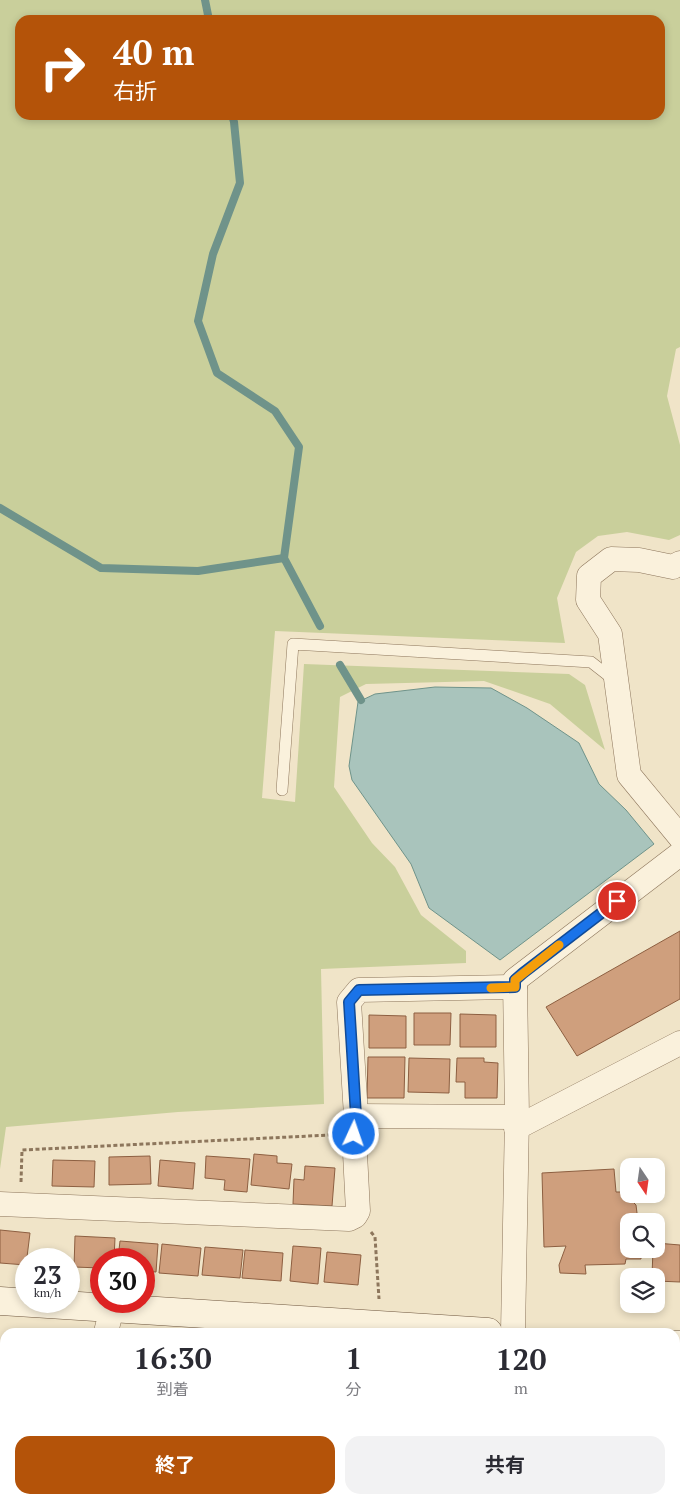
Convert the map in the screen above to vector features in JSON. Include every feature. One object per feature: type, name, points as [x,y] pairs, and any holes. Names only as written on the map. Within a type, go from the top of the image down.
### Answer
[{"type":"main road","points":[[0,1301],[109,1320],[379,1325],[426,1328]]},
{"type":"street","points":[[678,570],[639,560],[611,559],[590,576],[588,600],[610,634],[629,775],[680,837]]},
{"type":"street","points":[[513,1328],[516,1122],[515,980],[680,854]]},
{"type":"street","points":[[10,1204],[349,1219],[355,1216],[358,1211],[349,1002],[359,990],[515,987]]},
{"type":"street","points":[[355,1125],[516,1122],[680,1043]]},
{"type":"lane","points":[[282,790],[293,644],[591,662],[617,683]]},
{"type":"path","points":[[10,1204],[22,1150],[355,1125]]},
{"type":"path","points":[[376,1237],[379,1325]]},
{"type":"green space","points":[[0,0],[680,0],[680,347],[676,349],[667,396],[680,445],[680,535],[669,540],[627,532],[598,536],[576,552],[557,598],[565,643],[275,631],[262,798],[295,802],[304,664],[569,674],[585,685],[605,750],[550,704],[484,681],[366,684],[340,697],[334,787],[372,843],[395,867],[421,915],[466,951],[466,963],[321,969],[324,1104],[178,1112],[6,1127],[0,1169]]},
{"type":"water","points":[[435,687],[491,688],[527,708],[579,743],[599,784],[626,810],[654,844],[500,960],[429,908],[411,864],[352,780],[349,766],[358,702],[375,694]]},
{"type":"building","points":[[680,931],[680,999],[577,1056],[546,1007]]},
{"type":"building","points":[[414,1013],[451,1013],[450,1045],[414,1045]]},
{"type":"building","points":[[460,1014],[496,1015],[496,1047],[460,1047]]},
{"type":"building","points":[[369,1015],[406,1016],[406,1048],[369,1048]]},
{"type":"building","points":[[368,1057],[405,1057],[404,1098],[367,1098]]},
{"type":"building","points":[[409,1058],[450,1059],[449,1093],[408,1092]]},
{"type":"building","points":[[457,1058],[484,1058],[484,1062],[498,1063],[497,1098],[465,1098],[465,1082],[456,1082]]},
{"type":"building","points":[[254,1154],[277,1156],[277,1163],[292,1164],[289,1189],[251,1185]]},
{"type":"building","points":[[150,1156],[151,1184],[109,1185],[109,1157]]},
{"type":"building","points":[[206,1156],[250,1159],[247,1192],[224,1190],[225,1180],[205,1178]]},
{"type":"building","points":[[53,1160],[95,1161],[94,1187],[52,1186]]},
{"type":"building","points":[[160,1160],[195,1163],[193,1189],[158,1186]]},
{"type":"building","points":[[305,1166],[335,1168],[332,1206],[293,1204],[294,1179],[304,1180]]},
{"type":"building","points":[[614,1169],[616,1192],[620,1192],[620,1203],[634,1203],[637,1213],[620,1213],[620,1258],[641,1259],[626,1259],[625,1264],[585,1265],[586,1274],[560,1273],[559,1265],[566,1246],[544,1247],[542,1173]]},
{"type":"building","points":[[0,1230],[30,1233],[28,1248],[15,1248],[15,1264],[0,1263]]},
{"type":"building","points":[[75,1236],[115,1238],[115,1248],[90,1248],[90,1268],[80,1267],[80,1248],[75,1248]]},
{"type":"building","points":[[120,1241],[158,1244],[156,1272],[155,1248],[119,1248]]},
{"type":"building","points":[[162,1244],[201,1248],[198,1276],[159,1273]]},
{"type":"building","points":[[665,1244],[680,1245],[680,1282],[665,1281],[665,1268],[652,1268],[653,1258],[665,1258]]},
{"type":"building","points":[[293,1246],[321,1248],[318,1284],[290,1281]]},
{"type":"building","points":[[205,1247],[243,1250],[240,1278],[202,1275]]},
{"type":"building","points":[[245,1250],[283,1253],[281,1281],[242,1278]]},
{"type":"building","points":[[327,1252],[361,1255],[358,1285],[324,1282]]},
{"type":"waterway","points":[[205,0],[208,15]]},
{"type":"waterway","points":[[233,120],[240,183],[213,254],[198,321],[217,373],[275,411],[299,447],[284,558],[320,626]]},
{"type":"waterway","points":[[0,508],[101,568],[198,571],[284,558]]},
{"type":"waterway","points":[[340,665],[361,700]]},
{"type":"slow traffic","points":[[491,988],[515,987],[515,980],[559,945]]},
{"type":"route","points":[[354,1134],[356,1116],[349,1002],[359,990],[515,987],[515,980],[523,973],[617,901]]}]
